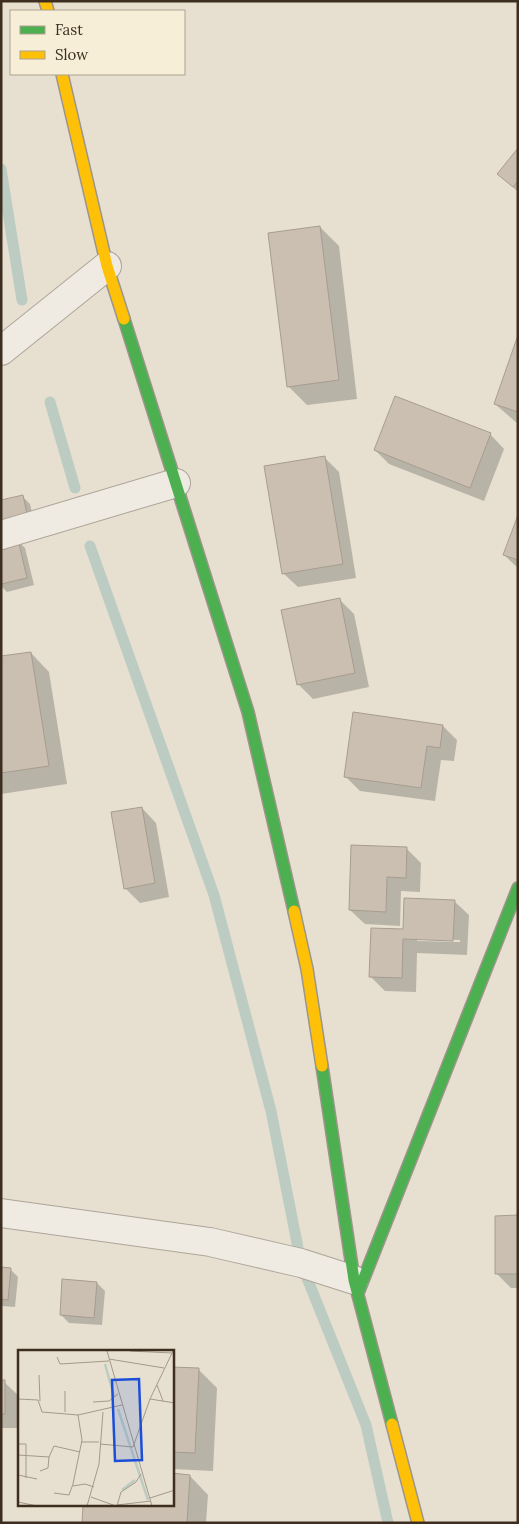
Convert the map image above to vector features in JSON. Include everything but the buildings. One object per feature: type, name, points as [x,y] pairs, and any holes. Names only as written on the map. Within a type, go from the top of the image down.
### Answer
[{"type":"street","points":[[62,75],[107,266],[248,712],[303,950],[356,1287],[418,1523]]},
{"type":"street","points":[[1,351],[107,266]]},
{"type":"street","points":[[1,535],[176,483]]},
{"type":"street","points":[[356,1287],[518,888]]},
{"type":"street","points":[[1,1213],[210,1242],[301,1263],[356,1287]]},
{"type":"waterway","points":[[1,169],[22,300]]},
{"type":"waterway","points":[[50,402],[75,488]]},
{"type":"waterway","points":[[90,546],[214,895],[271,1111],[301,1263],[366,1425],[388,1523]]},
{"type":"traffic: fast","points":[[124,319],[248,712],[294,911]]},
{"type":"traffic: fast","points":[[358,1293],[518,888]]},
{"type":"traffic: fast","points":[[322,1066],[354,1280],[392,1424]]},
{"type":"traffic: slow","points":[[45,1],[48,10]]},
{"type":"traffic: slow","points":[[62,75],[107,266],[124,319]]},
{"type":"traffic: slow","points":[[294,911],[307,969],[322,1066]]},
{"type":"traffic: slow","points":[[392,1424],[418,1523]]}]
